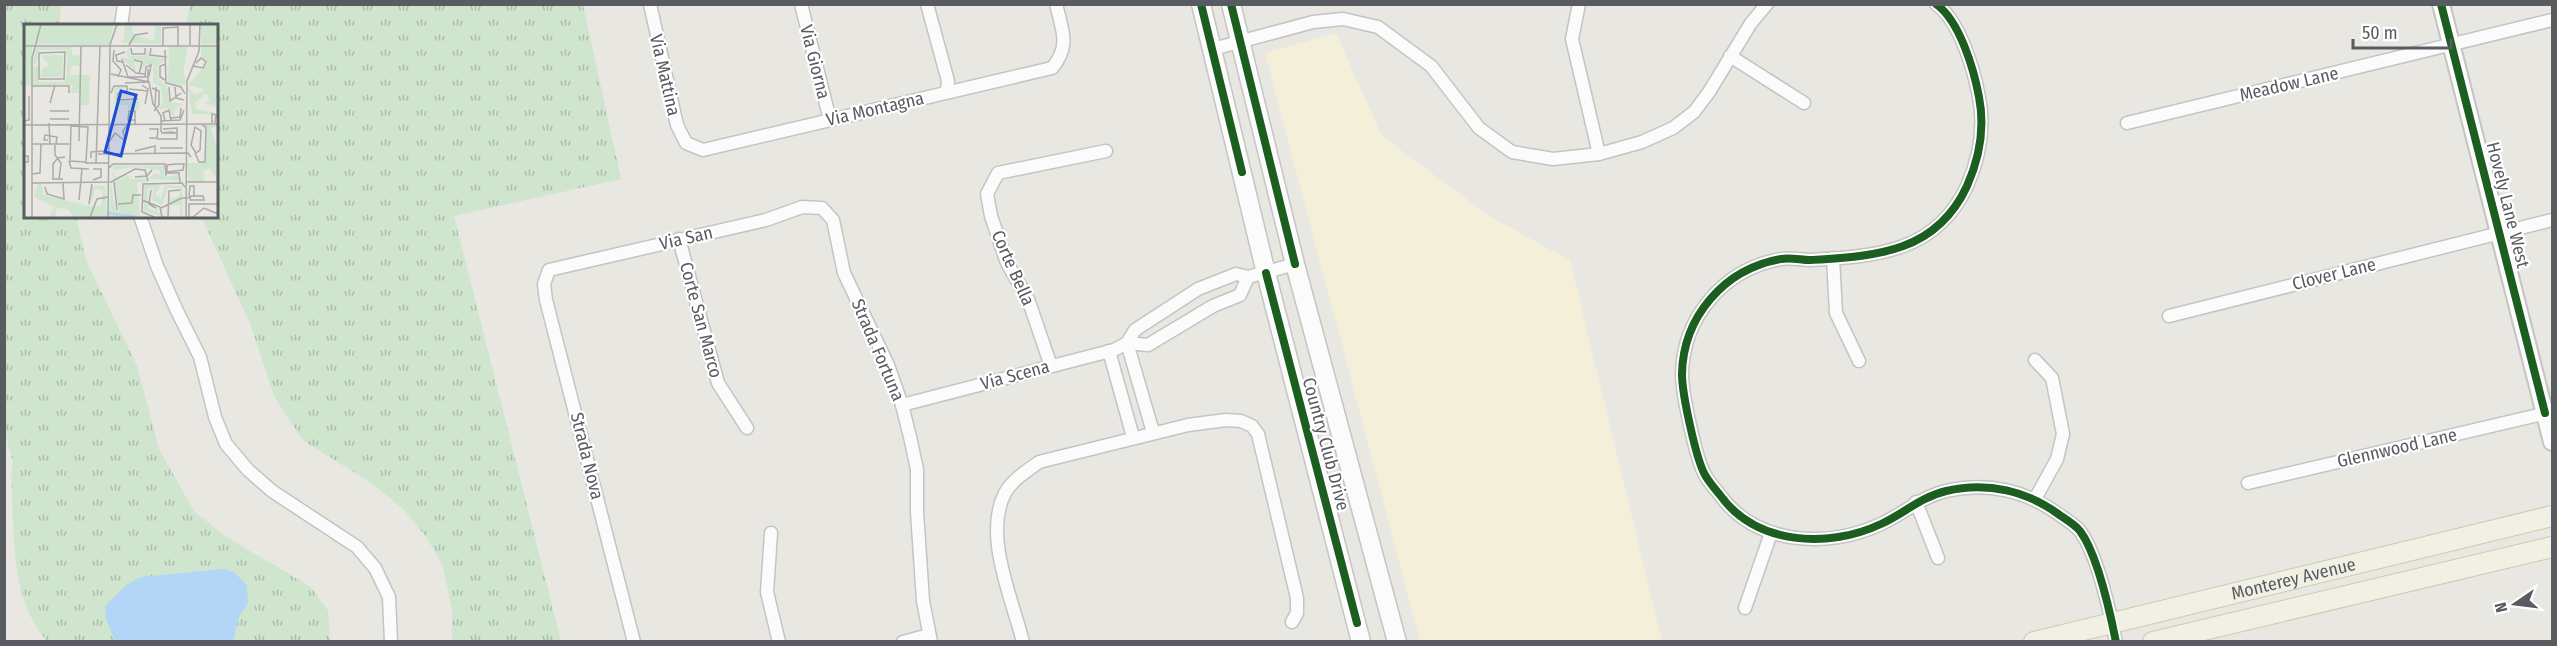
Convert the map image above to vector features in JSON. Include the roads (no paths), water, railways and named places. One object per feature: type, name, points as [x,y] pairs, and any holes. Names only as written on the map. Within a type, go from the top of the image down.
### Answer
[{"type":"main road","name":"Country Club Drive","points":[[1202,4],[1213,49],[1257,275],[1361,642]]},
{"type":"main road","name":"Country Club Drive","points":[[1231,4],[1295,264],[1397,642]]},
{"type":"main road","name":"Monterey Avenue","points":[[2034,642],[2114,632],[2553,516]]},
{"type":"main road","name":"Monterey Avenue","points":[[2153,642],[2553,547]]},
{"type":"street","points":[[121,24],[124,4]]},
{"type":"street","name":"Via Mattina","points":[[650,4],[677,125],[686,143]]},
{"type":"street","name":"Via Giorna","points":[[801,4],[830,120]]},
{"type":"street","points":[[927,4],[948,81],[947,91]]},
{"type":"street","name":"Via Montagna","points":[[686,143],[703,150],[1052,68],[1061,58],[1065,43],[1056,4]]},
{"type":"street","points":[[1579,4],[1572,39],[1599,154]]},
{"type":"street","points":[[1213,49],[1293,26],[1343,19],[1378,27],[1431,66],[1479,128],[1512,152],[1553,159],[1599,154],[1642,142],[1673,128],[1694,112],[1709,92],[1751,23],[1767,4]]},
{"type":"street","points":[[1936,4],[1946,11],[1960,39],[1975,79],[1979,98],[1983,131],[1976,166],[1964,192],[1949,214],[1929,234],[1898,250],[1809,260],[1782,258],[1753,268],[1709,297],[1693,322],[1686,345],[1682,376],[1692,429],[1704,474],[1727,506],[1760,529],[1792,538],[1834,540],[1880,525],[1916,502],[1945,491],[1980,487],[2011,490],[2035,499],[2079,531],[2093,557],[2114,632]]},
{"type":"street","name":"Hovely Lane West","points":[[2440,4],[2499,233],[2549,412],[2553,442]]},
{"type":"street","name":"Meadow Lane","points":[[2127,123],[2553,20]]},
{"type":"street","points":[[1730,56],[1804,103]]},
{"type":"street","name":"Corte Bella","points":[[1051,366],[1028,299],[1007,263],[991,216],[987,194],[998,173],[1106,151]]},
{"type":"street","name":"Via San","points":[[549,270],[766,220],[802,207],[822,208]]},
{"type":"street","name":"Strada Fortuna","points":[[822,208],[833,220],[844,273],[888,365],[902,405],[917,469],[917,512],[923,601],[930,638]]},
{"type":"street","points":[[141,218],[157,266],[200,357],[215,417],[226,444],[248,470],[272,491],[357,547],[375,568],[389,597],[391,642]]},
{"type":"street","name":"Clover Lane","points":[[2169,316],[2553,220]]},
{"type":"street","name":"Corte San Marco","points":[[680,239],[718,383],[747,428]]},
{"type":"street","points":[[1833,258],[1836,313],[1859,361]]},
{"type":"street","name":"Via Scena","points":[[1127,343],[1135,330],[1198,289],[1236,274],[1257,275],[1295,264]]},
{"type":"street","name":"Strada Nova","points":[[549,270],[544,284],[546,300],[634,642]]},
{"type":"street","name":"Via Scena","points":[[902,405],[1109,351],[1127,343],[1148,345],[1213,306],[1240,295],[1257,275]]},
{"type":"street","points":[[1127,343],[1153,432]]},
{"type":"street","points":[[1109,351],[1132,437]]},
{"type":"street","points":[[2035,360],[2052,378],[2063,434],[2056,459],[2035,499]]},
{"type":"street","points":[[1122,401],[1142,395]]},
{"type":"street","name":"Glennwood Lane","points":[[2248,483],[2549,412]]},
{"type":"street","points":[[1023,642],[996,536],[997,514],[1006,492],[1024,473],[1039,462],[1153,432],[1226,420],[1241,421],[1252,426],[1258,434],[1297,598],[1297,613],[1292,622]]},
{"type":"street","points":[[1916,502],[1938,558]]},
{"type":"street","points":[[1745,608],[1771,532]]},
{"type":"street","points":[[771,533],[767,592],[780,642]]},
{"type":"street","points":[[903,642],[930,638]]},
{"type":"water","points":[[223,569],[234,572],[247,585],[248,603],[239,617],[233,641],[115,641],[106,619],[105,606],[125,586],[141,577]]}]
